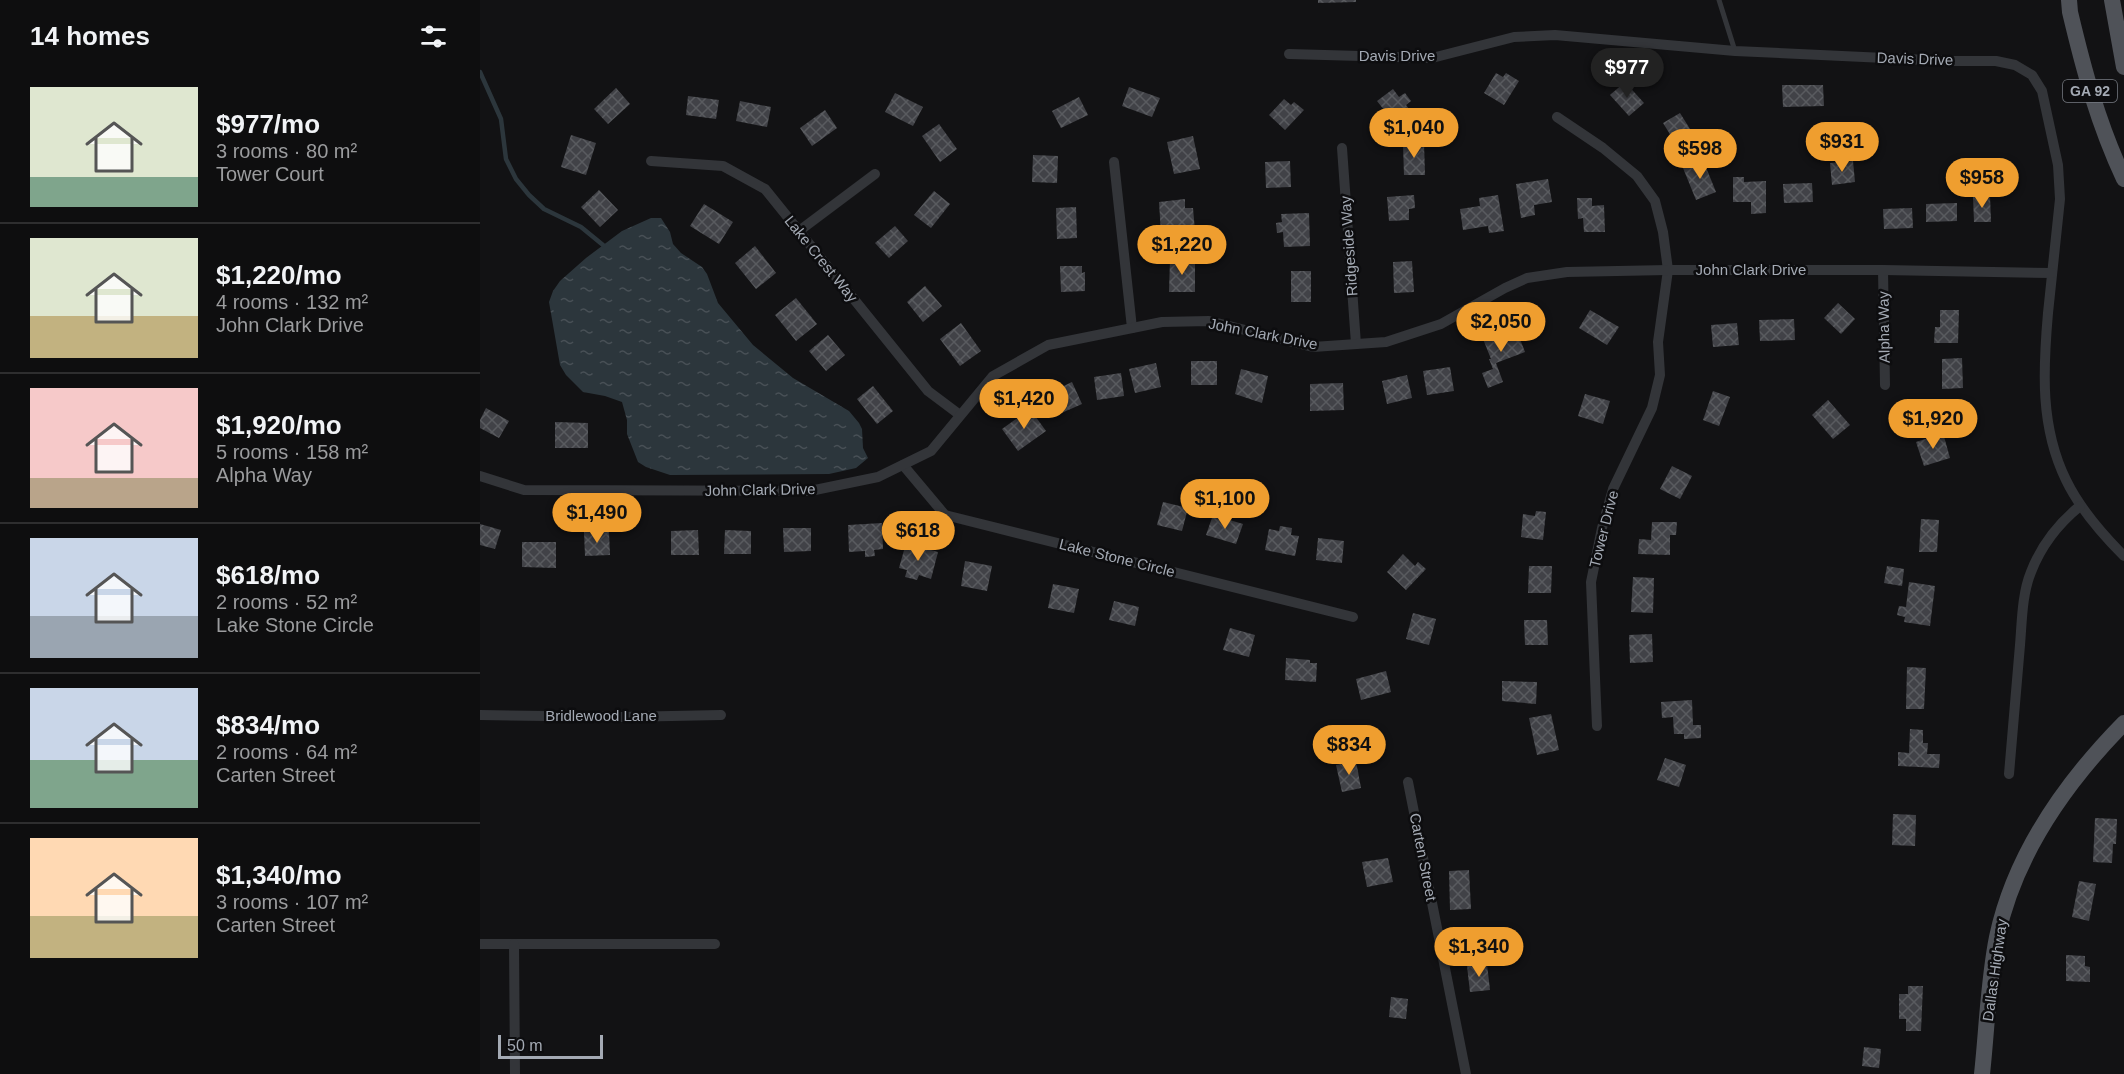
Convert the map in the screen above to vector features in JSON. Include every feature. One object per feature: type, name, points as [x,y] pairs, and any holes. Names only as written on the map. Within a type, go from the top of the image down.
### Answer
[{"type":"main road","name":"GA 92","points":[[2069,0],[2092,100],[2124,178]]},
{"type":"main road","name":"GA 92","points":[[2112,0],[2124,68]]},
{"type":"main road","name":"Dallas Highway","points":[[1982,1074],[1997,938],[2004,911],[2028,849],[2054,805],[2082,768],[2124,723]]},
{"type":"street","name":"Davis Drive","points":[[1289,54],[1432,58],[1514,37],[1555,35],[1736,51],[1949,61],[1996,61],[2015,65],[2032,75],[2042,91],[2060,179],[2044,362],[2047,420],[2059,463],[2080,506],[2124,556]]},
{"type":"street","name":"Tower Drive","points":[[1557,117],[1603,148],[1637,176],[1655,201],[1663,232],[1668,270],[1658,342],[1660,375],[1652,408],[1613,489],[1591,582],[1597,726]]},
{"type":"street","name":"Ridgeside Way","points":[[1342,148],[1356,344]]},
{"type":"street","name":"Lake Crest Way","points":[[651,161],[723,166],[765,189],[928,391],[960,416]]},
{"type":"street","points":[[1114,162],[1132,328]]},
{"type":"street","points":[[799,231],[875,174]]},
{"type":"street","name":"John Clark Drive","points":[[480,476],[524,490],[810,491],[878,477],[931,452],[993,375],[1048,345],[1162,322],[1209,321],[1313,347],[1386,342],[1441,324],[1527,278],[1567,272],[1883,270],[2052,273]]},
{"type":"street","name":"Alpha Way","points":[[1883,270],[1885,385]]},
{"type":"street","name":"Lake Stone Circle","points":[[903,465],[945,515],[1353,617]]},
{"type":"street","points":[[2009,774],[2023,615],[2029,575],[2051,536],[2080,506]]},
{"type":"street","name":"Bridlewood Lane","points":[[480,715],[621,717],[721,715]]},
{"type":"street","name":"Carten Street","points":[[1408,782],[1466,1074]]},
{"type":"street","points":[[480,944],[715,944]]},
{"type":"street","points":[[514,944],[515,1074]]},
{"type":"lane","points":[[1719,0],[1736,51]]},
{"type":"water","points":[[651,218],[661,218],[670,232],[673,244],[681,253],[702,267],[718,303],[753,345],[793,378],[849,411],[862,429],[863,448],[868,458],[856,468],[829,474],[670,475],[638,462],[627,434],[627,420],[622,402],[583,392],[566,375],[560,365],[549,302],[560,281],[586,258],[622,231]]},
{"type":"building","points":[[1318,0],[1356,0],[1356,2],[1318,3]]},
{"type":"building","points":[[1496,73],[1503,77],[1506,73],[1519,81],[1504,105],[1484,93]]},
{"type":"building","points":[[1625,82],[1644,103],[1629,116],[1610,95]]},
{"type":"building","points":[[1782,85],[1823,85],[1824,106],[1783,107]]},
{"type":"building","points":[[1129,87],[1160,98],[1152,117],[1122,106]]},
{"type":"building","points":[[616,88],[630,104],[608,124],[594,109]]},
{"type":"building","points":[[1393,89],[1399,97],[1405,93],[1411,101],[1406,105],[1412,113],[1396,125],[1377,101]]},
{"type":"building","points":[[895,93],[923,107],[913,126],[885,112]]},
{"type":"building","points":[[688,96],[719,100],[716,119],[686,115]]},
{"type":"building","points":[[1079,97],[1088,115],[1061,128],[1052,111]]},
{"type":"building","points":[[1284,99],[1291,105],[1294,102],[1304,110],[1285,130],[1269,115]]},
{"type":"building","points":[[740,101],[771,107],[767,127],[736,121]]},
{"type":"building","points":[[825,110],[837,128],[812,146],[800,128]]},
{"type":"building","points":[[1680,113],[1695,137],[1678,147],[1663,123]]},
{"type":"building","points":[[939,124],[957,149],[940,162],[922,136]]},
{"type":"building","points":[[571,135],[596,143],[586,175],[561,167]]},
{"type":"building","points":[[1193,136],[1200,169],[1174,174],[1167,142]]},
{"type":"building","points":[[1424,143],[1425,175],[1404,175],[1403,144]]},
{"type":"building","points":[[1033,155],[1058,156],[1057,183],[1032,182]]},
{"type":"building","points":[[1703,160],[1716,192],[1696,200],[1683,168]]},
{"type":"building","points":[[1290,161],[1291,187],[1266,188],[1265,162]]},
{"type":"building","points":[[1853,161],[1855,182],[1832,185],[1830,163]]},
{"type":"building","points":[[1733,177],[1744,177],[1744,182],[1766,181],[1766,213],[1751,214],[1751,202],[1733,202]]},
{"type":"building","points":[[1548,179],[1552,202],[1534,205],[1535,215],[1521,218],[1516,184]]},
{"type":"building","points":[[1812,183],[1813,202],[1784,203],[1783,184]]},
{"type":"building","points":[[599,190],[618,210],[600,227],[581,207]]},
{"type":"building","points":[[934,191],[950,204],[931,228],[914,215]]},
{"type":"building","points":[[1414,195],[1415,208],[1409,209],[1409,220],[1389,221],[1387,197]]},
{"type":"building","points":[[1498,195],[1504,231],[1489,233],[1488,226],[1463,230],[1460,209],[1480,206],[1479,198]]},
{"type":"building","points":[[1990,195],[1991,222],[1974,222],[1973,196]]},
{"type":"building","points":[[1577,198],[1592,198],[1592,206],[1604,205],[1605,232],[1584,232],[1583,218],[1578,219]]},
{"type":"building","points":[[1185,199],[1185,208],[1193,208],[1195,231],[1161,234],[1159,202]]},
{"type":"building","points":[[1957,203],[1957,221],[1926,222],[1926,204]]},
{"type":"building","points":[[704,204],[733,222],[719,244],[690,226]]},
{"type":"building","points":[[1076,207],[1077,238],[1057,239],[1056,208]]},
{"type":"building","points":[[1912,208],[1913,228],[1884,229],[1883,209]]},
{"type":"building","points":[[1309,213],[1310,246],[1284,247],[1283,232],[1277,233],[1276,223],[1282,222],[1281,214]]},
{"type":"building","points":[[895,226],[908,241],[889,258],[875,243]]},
{"type":"building","points":[[755,246],[776,273],[756,289],[735,263]]},
{"type":"building","points":[[1170,259],[1195,259],[1195,292],[1169,292]]},
{"type":"building","points":[[1412,261],[1414,292],[1394,293],[1393,262]]},
{"type":"building","points":[[1060,266],[1082,266],[1082,273],[1085,272],[1085,291],[1061,292]]},
{"type":"building","points":[[1291,271],[1311,271],[1311,302],[1291,302]]},
{"type":"building","points":[[925,286],[942,306],[923,322],[907,302]]},
{"type":"building","points":[[796,298],[817,324],[796,341],[775,315]]},
{"type":"building","points":[[1838,303],[1855,319],[1841,334],[1824,318]]},
{"type":"building","points":[[1590,310],[1619,327],[1607,345],[1579,328]]},
{"type":"building","points":[[1940,310],[1959,310],[1958,343],[1934,343],[1935,327],[1940,327]]},
{"type":"building","points":[[1794,319],[1795,340],[1760,341],[1759,320]]},
{"type":"building","points":[[961,323],[981,351],[960,366],[940,339]]},
{"type":"building","points":[[1737,323],[1739,345],[1713,347],[1711,325]]},
{"type":"building","points":[[1515,326],[1525,352],[1496,363],[1503,382],[1488,388],[1482,373],[1493,369],[1483,339]]},
{"type":"building","points":[[828,335],[845,355],[826,371],[809,351]]},
{"type":"building","points":[[1962,358],[1963,388],[1942,389],[1942,359]]},
{"type":"building","points":[[1191,361],[1217,361],[1217,385],[1191,385]]},
{"type":"building","points":[[1156,363],[1161,387],[1135,393],[1129,369]]},
{"type":"building","points":[[1450,367],[1454,391],[1427,395],[1423,371]]},
{"type":"building","points":[[1241,369],[1268,376],[1262,403],[1235,394]]},
{"type":"building","points":[[1121,373],[1124,396],[1097,400],[1094,377]]},
{"type":"building","points":[[1407,375],[1412,398],[1387,404],[1382,381]]},
{"type":"building","points":[[1072,382],[1082,404],[1057,415],[1047,394]]},
{"type":"building","points":[[1343,383],[1344,410],[1310,411],[1310,384]]},
{"type":"building","points":[[873,386],[893,411],[877,424],[857,399]]},
{"type":"building","points":[[1713,391],[1730,397],[1719,426],[1703,420]]},
{"type":"building","points":[[1585,394],[1610,401],[1603,424],[1578,416]]},
{"type":"building","points":[[1828,400],[1850,425],[1833,439],[1812,415]]},
{"type":"building","points":[[486,408],[509,421],[499,438],[480,428],[480,420]]},
{"type":"building","points":[[1030,409],[1046,431],[1018,451],[1002,429]]},
{"type":"building","points":[[555,422],[588,423],[588,448],[555,448]]},
{"type":"building","points":[[1943,433],[1950,458],[1924,466],[1916,442]]},
{"type":"building","points":[[1672,466],[1692,476],[1680,499],[1660,489]]},
{"type":"building","points":[[1163,502],[1188,508],[1182,531],[1157,525]]},
{"type":"building","points":[[1536,511],[1546,512],[1543,540],[1521,537],[1523,514],[1535,516]]},
{"type":"building","points":[[1213,515],[1243,524],[1236,544],[1206,535]]},
{"type":"building","points":[[1921,519],[1939,520],[1937,552],[1919,552]]},
{"type":"building","points":[[1652,522],[1677,522],[1676,535],[1670,535],[1670,555],[1638,554],[1639,539],[1651,540]]},
{"type":"building","points":[[882,523],[883,549],[874,550],[875,556],[865,557],[865,551],[849,552],[848,525]]},
{"type":"building","points":[[480,524],[501,530],[495,549],[480,545]]},
{"type":"building","points":[[1280,526],[1292,528],[1291,535],[1299,536],[1295,556],[1265,550],[1269,529],[1279,531]]},
{"type":"building","points":[[783,528],[811,528],[811,551],[784,552]]},
{"type":"building","points":[[698,530],[699,555],[671,555],[671,531]]},
{"type":"building","points":[[725,530],[751,531],[751,554],[724,554]]},
{"type":"building","points":[[584,532],[609,532],[610,555],[585,556]]},
{"type":"building","points":[[1318,538],[1344,541],[1342,563],[1316,560]]},
{"type":"building","points":[[522,542],[556,542],[556,568],[522,567]]},
{"type":"building","points":[[906,543],[938,552],[931,579],[919,575],[917,580],[905,577],[907,570],[899,568]]},
{"type":"building","points":[[1403,554],[1415,566],[1418,562],[1426,569],[1406,590],[1387,572]]},
{"type":"building","points":[[965,561],[992,566],[987,591],[961,586]]},
{"type":"building","points":[[1529,566],[1552,566],[1551,593],[1528,593]]},
{"type":"building","points":[[1887,566],[1904,569],[1902,586],[1884,583]]},
{"type":"building","points":[[1633,577],[1654,578],[1653,613],[1631,612]]},
{"type":"building","points":[[1909,582],[1935,586],[1930,626],[1904,622],[1905,617],[1897,615],[1899,606],[1906,607]]},
{"type":"building","points":[[1053,584],[1079,589],[1074,613],[1048,608]]},
{"type":"building","points":[[1114,601],[1139,607],[1135,626],[1109,620]]},
{"type":"building","points":[[1413,613],[1436,619],[1429,645],[1406,639]]},
{"type":"building","points":[[1524,620],[1547,620],[1548,645],[1525,645]]},
{"type":"building","points":[[1230,628],[1255,635],[1249,657],[1223,650]]},
{"type":"building","points":[[1652,634],[1653,662],[1630,663],[1629,635]]},
{"type":"building","points":[[1286,658],[1310,660],[1310,663],[1317,663],[1316,682],[1285,680]]},
{"type":"building","points":[[1907,667],[1926,668],[1924,709],[1906,709]]},
{"type":"building","points":[[1386,671],[1391,692],[1361,700],[1356,679]]},
{"type":"building","points":[[1502,681],[1537,682],[1536,704],[1502,701]]},
{"type":"building","points":[[1692,700],[1693,725],[1701,725],[1701,738],[1684,739],[1684,734],[1674,734],[1673,717],[1662,718],[1661,702]]},
{"type":"building","points":[[1551,714],[1559,750],[1537,755],[1529,718]]},
{"type":"building","points":[[1910,729],[1923,730],[1923,743],[1928,743],[1927,754],[1940,754],[1939,768],[1898,766],[1898,752],[1909,753]]},
{"type":"building","points":[[1665,758],[1686,765],[1679,787],[1657,780]]},
{"type":"building","points":[[1356,761],[1361,788],[1342,792],[1336,765]]},
{"type":"building","points":[[1893,814],[1916,815],[1915,846],[1892,845]]},
{"type":"building","points":[[2095,818],[2117,819],[2116,844],[2113,844],[2112,863],[2093,862]]},
{"type":"building","points":[[1388,858],[1393,882],[1367,887],[1362,862]]},
{"type":"building","points":[[1469,870],[1471,909],[1450,910],[1449,871]]},
{"type":"building","points":[[2079,881],[2096,884],[2089,921],[2072,917]]},
{"type":"building","points":[[2066,955],[2085,956],[2085,966],[2090,967],[2090,982],[2066,981]]},
{"type":"building","points":[[1487,964],[1490,990],[1470,992],[1467,966]]},
{"type":"building","points":[[1908,986],[1923,986],[1921,1031],[1906,1031],[1906,1019],[1899,1019],[1899,994],[1908,994]]},
{"type":"building","points":[[1391,997],[1408,999],[1406,1019],[1389,1017]]},
{"type":"building","points":[[1864,1047],[1881,1049],[1879,1068],[1862,1066]]},
{"type":"waterway","points":[[480,72],[501,119],[506,159],[516,179],[544,209],[581,227],[603,245]]}]
